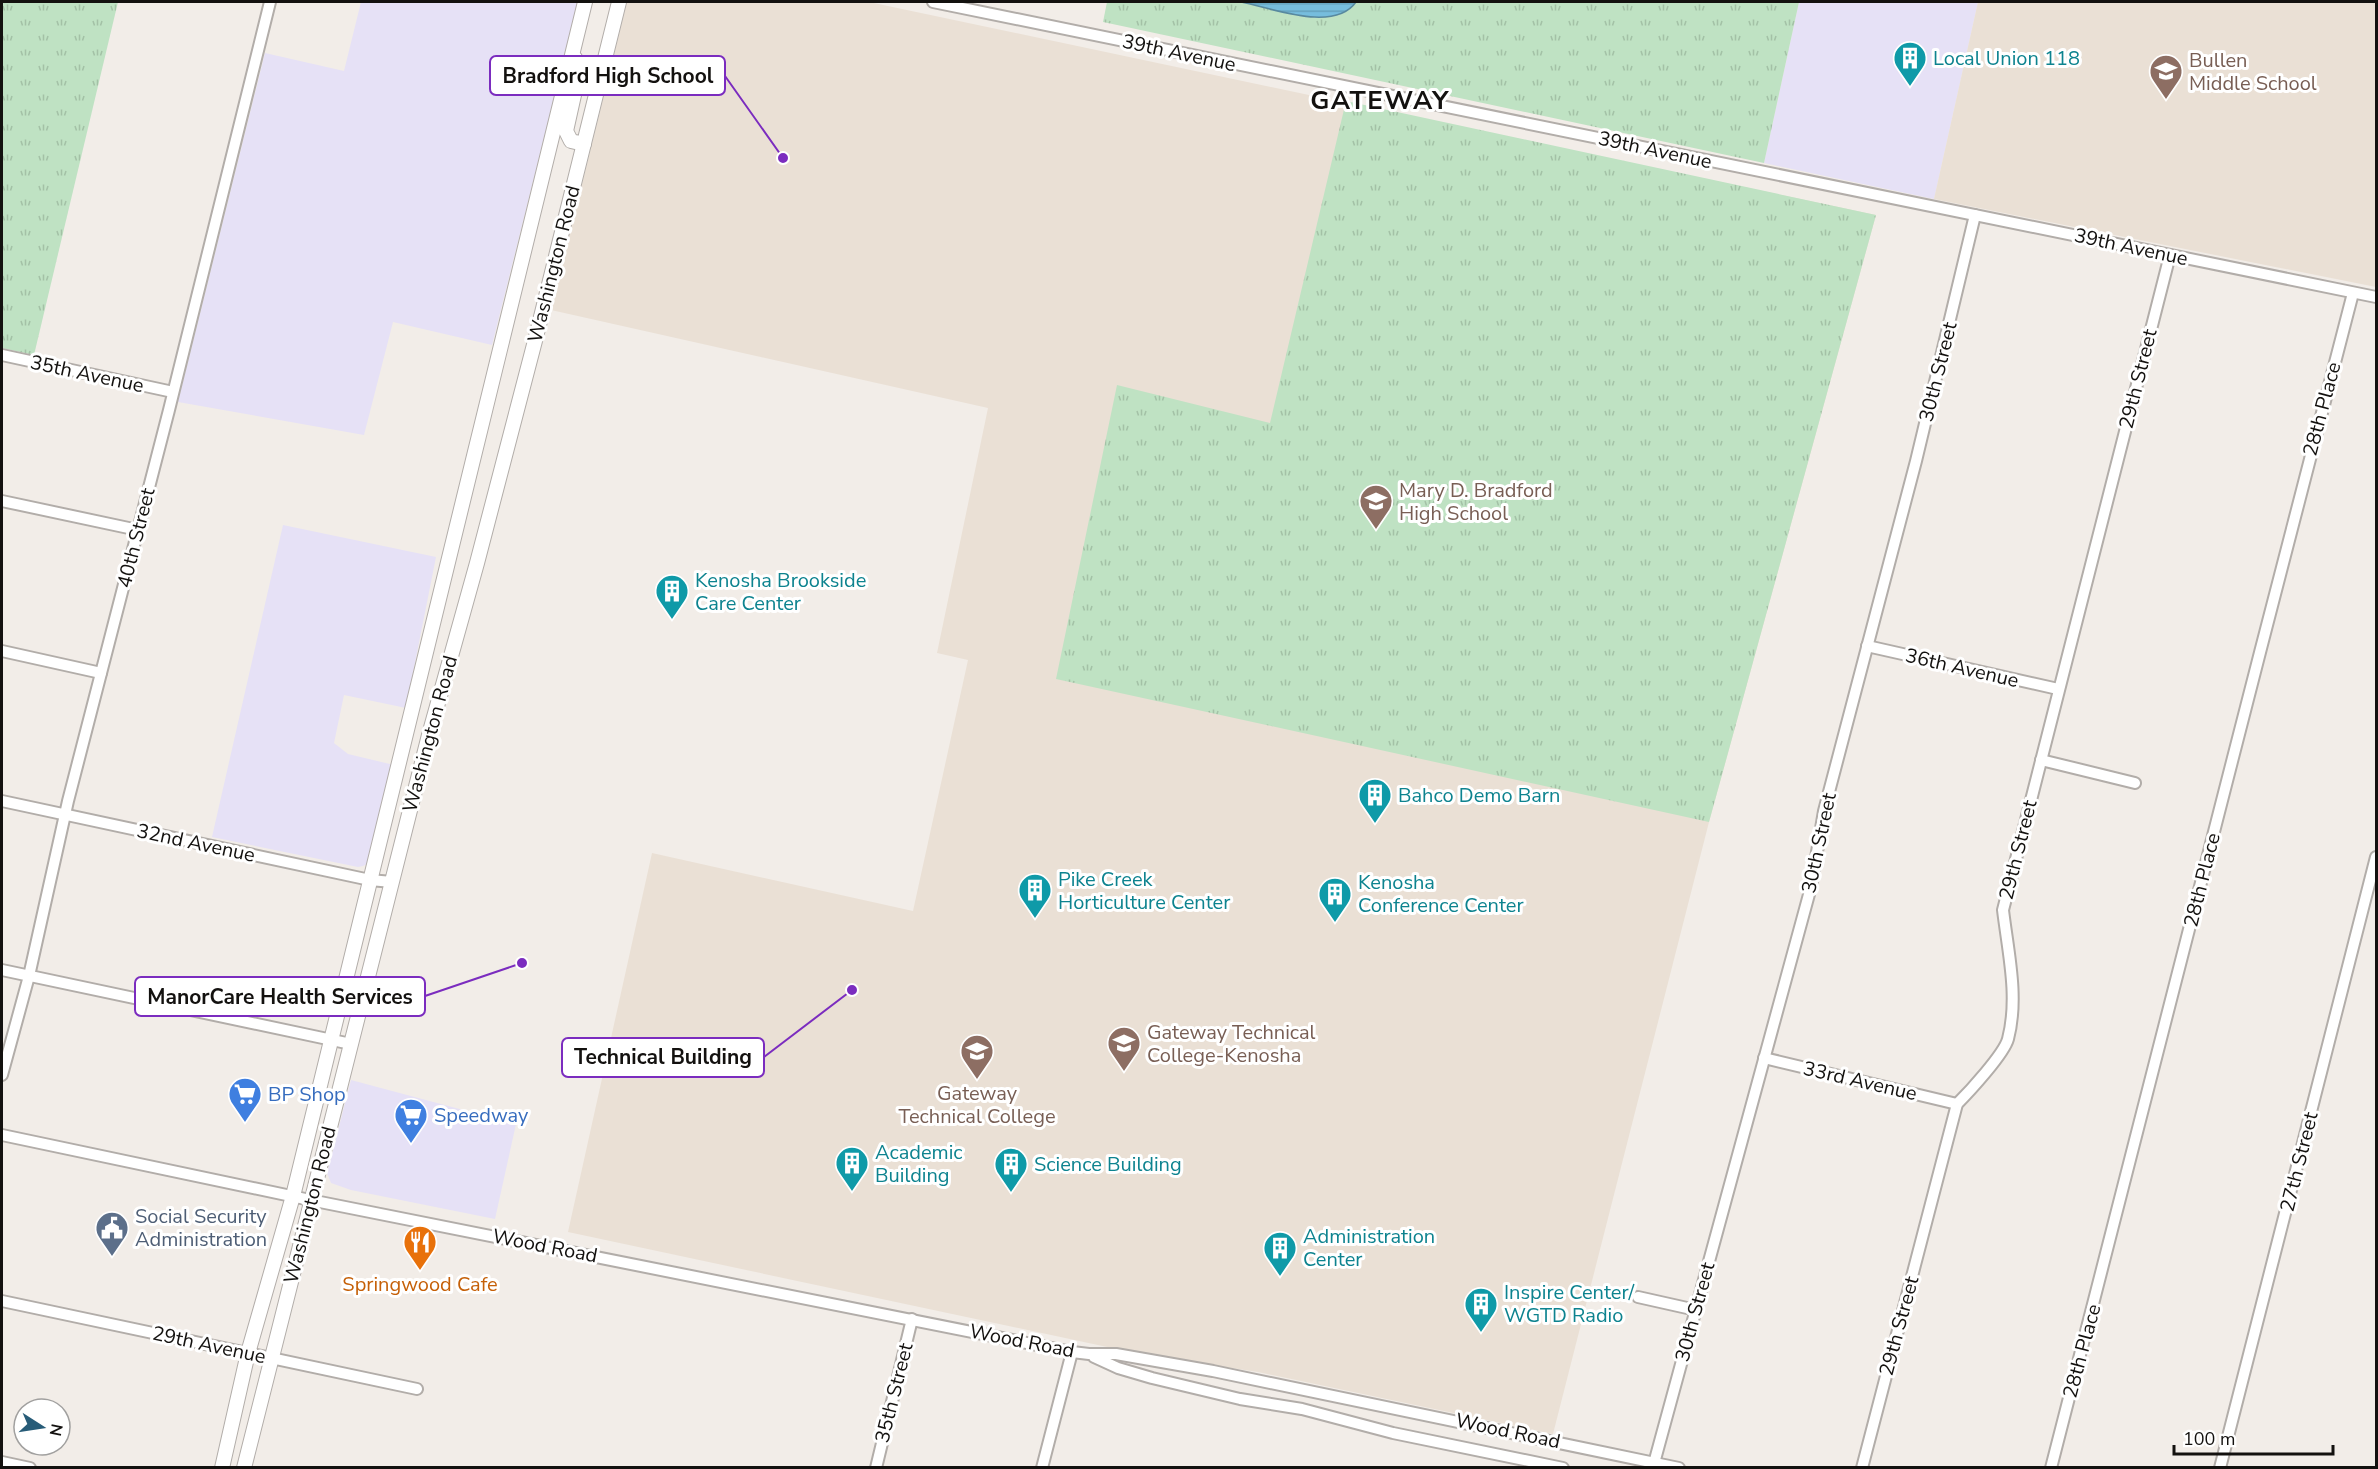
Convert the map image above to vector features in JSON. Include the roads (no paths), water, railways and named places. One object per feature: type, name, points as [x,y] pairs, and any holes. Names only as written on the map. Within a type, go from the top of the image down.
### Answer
[{"type":"main road","name":"Washington Road","points":[[222,1467],[248,1353],[292,1196],[585,2]]},
{"type":"main road","name":"Washington Road","points":[[244,1467],[409,811],[524,382],[619,2]]},
{"type":"main road","points":[[574,50],[578,77],[566,130],[571,141],[584,144]]},
{"type":"main road","points":[[388,807],[409,811]]},
{"type":"street","name":"40th Street","points":[[2,1075],[29,976],[65,815],[270,2]]},
{"type":"street","name":"39th Avenue","points":[[933,2],[2376,297]]},
{"type":"street","name":"30th Street","points":[[1653,1465],[1811,887],[1824,811],[1916,461],[1976,215]]},
{"type":"street","name":"29th Street","points":[[1862,1467],[1957,1104],[1975,1087],[2008,1041],[2013,995],[2003,910],[2170,255]]},
{"type":"street","name":"28th Place","points":[[2051,1467],[2129,1169],[2262,637],[2353,292]]},
{"type":"street","name":"35th Avenue","points":[[2,355],[173,392]]},
{"type":"street","points":[[2,501],[138,530]]},
{"type":"street","name":"36th Avenue","points":[[1867,646],[2058,689]]},
{"type":"street","points":[[2,651],[101,673]]},
{"type":"street","points":[[2041,760],[2135,783]]},
{"type":"street","name":"32nd Avenue","points":[[2,801],[370,880],[392,882]]},
{"type":"street","name":"27th Street","points":[[2220,1467],[2376,857]]},
{"type":"street","points":[[2,970],[351,1044]]},
{"type":"street","name":"33rd Avenue","points":[[1764,1058],[1957,1104]]},
{"type":"street","name":"Wood Road","points":[[2,1135],[310,1200],[1072,1352],[1116,1354],[1224,1373],[1653,1465],[1679,1467]]},
{"type":"street","points":[[1638,1297],[1696,1310]]},
{"type":"street","name":"29th Avenue","points":[[2,1301],[417,1389]]},
{"type":"street","name":"35th Street","points":[[876,1467],[912,1319]]},
{"type":"street","points":[[1042,1467],[1072,1352]]},
{"type":"street","name":"Wood Road","points":[[1089,1354],[1118,1368],[1240,1399],[1302,1409],[1394,1433],[1563,1467]]},
{"type":"street","points":[[2,1462],[30,1467]]},
{"type":"water","points":[[1241,2],[1356,2],[1346,11],[1333,16],[1318,17],[1285,13]]},
{"type":"place","name":"Local Union 118","points":[[1910,87]]},
{"type":"place","name":"Bullen Middle School","points":[[2166,100]]},
{"type":"place","name":"Bradford High School","points":[[783,158]]},
{"type":"place","name":"Mary D. Bradford High School","points":[[1376,530]]},
{"type":"place","name":"Kenosha Brookside Care Center","points":[[672,620]]},
{"type":"place","name":"Bahco Demo Barn","points":[[1375,824]]},
{"type":"place","name":"Pike Creek Horticulture Center","points":[[1035,919]]},
{"type":"place","name":"Kenosha Conference Center","points":[[1335,923]]},
{"type":"place","name":"ManorCare Health Services","points":[[522,963]]},
{"type":"place","name":"Technical Building","points":[[852,990]]},
{"type":"place","name":"Gateway Technical College-Kenosha","points":[[1124,1072]]},
{"type":"place","name":"Gateway Technical College","points":[[977,1080]]},
{"type":"place","name":"BP Shop","points":[[245,1123]]},
{"type":"place","name":"Speedway","points":[[411,1144]]},
{"type":"place","name":"Academic Building","points":[[852,1192]]},
{"type":"place","name":"Science Building","points":[[1011,1193]]},
{"type":"place","name":"Social Security Administration","points":[[112,1257]]},
{"type":"place","name":"Springwood Cafe","points":[[420,1271]]},
{"type":"place","name":"Administration Center","points":[[1280,1277]]},
{"type":"place","name":"Inspire Center/ WGTD Radio","points":[[1481,1333]]},
{"type":"district","name":"GATEWAY","points":[[1380,100]]}]
